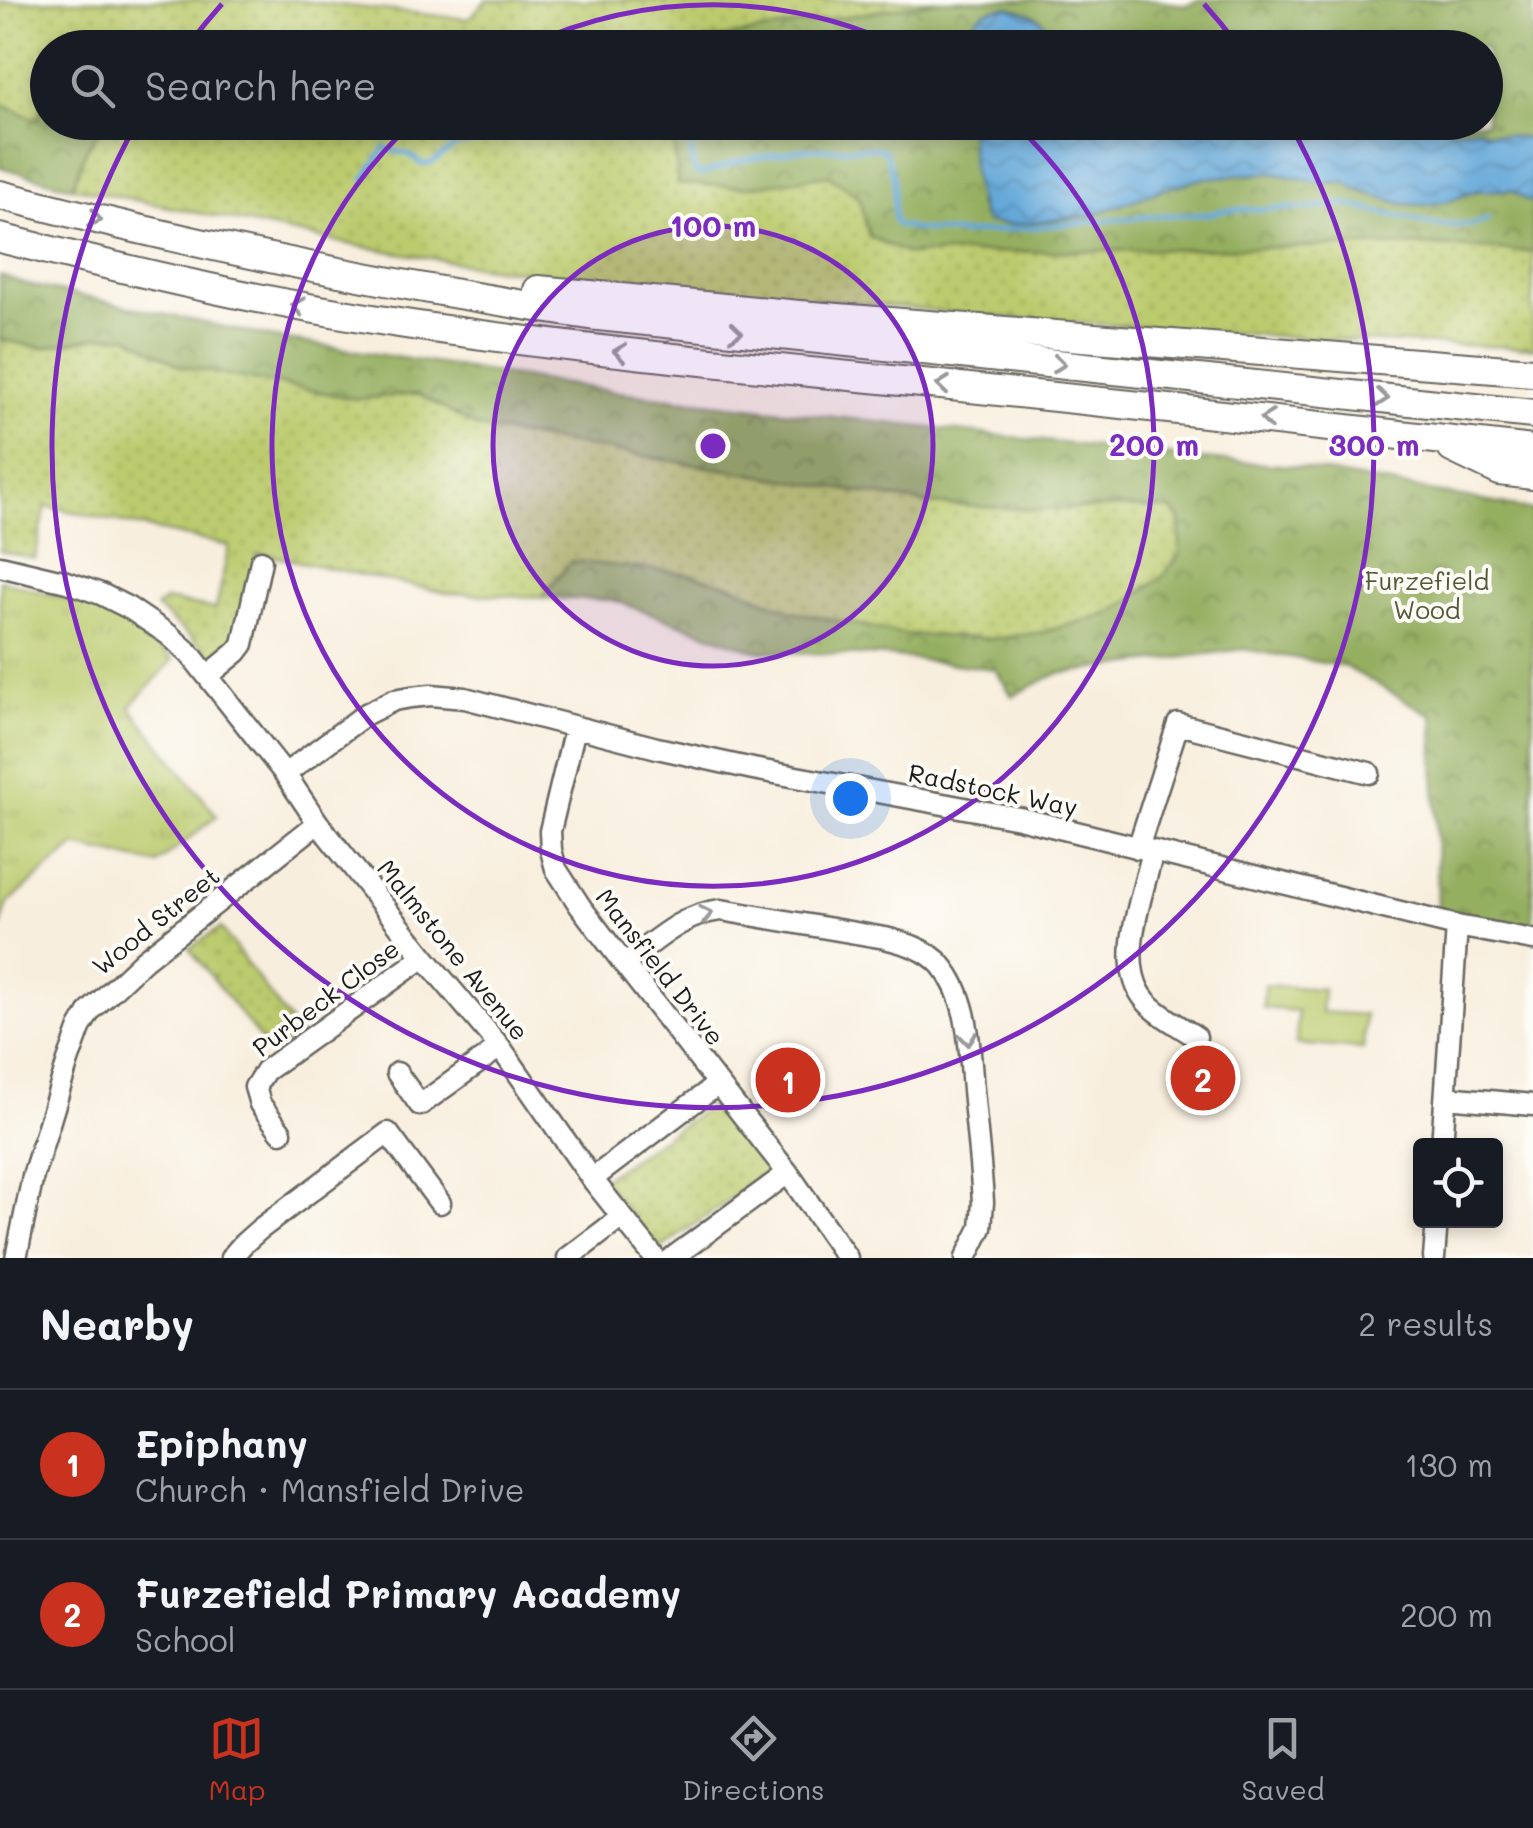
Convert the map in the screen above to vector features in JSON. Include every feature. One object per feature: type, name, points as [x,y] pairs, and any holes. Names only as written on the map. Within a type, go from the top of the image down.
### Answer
[{"type":"highway","points":[[0,195],[155,233],[431,290],[589,316],[1533,414]]},
{"type":"highway","points":[[0,238],[210,288],[443,329],[732,365],[1188,410],[1533,450]]},
{"type":"highway","points":[[431,290],[533,290],[799,315],[1533,372]]},
{"type":"highway","points":[[1433,438],[1500,471],[1533,476]]},
{"type":"street","points":[[209,675],[243,644],[261,561]]},
{"type":"street","name":"Malmstone Avenue","points":[[0,566],[67,582],[129,608],[190,654],[285,774],[318,823],[500,1047],[592,1179],[655,1258]]},
{"type":"street","name":"Radstock Way","points":[[285,774],[366,714],[394,700],[431,695],[465,698],[753,769],[1018,818],[1457,926],[1533,940]]},
{"type":"street","points":[[1196,1037],[1148,1004],[1132,978],[1129,952],[1146,850],[1178,724],[1370,773]]},
{"type":"street","name":"Mansfield Drive","points":[[575,728],[550,831],[556,869],[624,964],[788,1172],[847,1258]]},
{"type":"street","name":"Wood Street","points":[[16,1258],[33,1176],[68,1061],[90,1011],[144,960],[318,823]]},
{"type":"street","points":[[624,964],[687,918],[721,910],[885,938],[932,956],[951,981],[966,1023],[983,1202],[981,1228],[966,1258]]},
{"type":"street","points":[[1443,1138],[1457,926]]},
{"type":"street","name":"Purbeck Close","points":[[281,1132],[260,1104],[256,1087],[265,1071],[424,957]]},
{"type":"street","points":[[397,1073],[420,1104],[500,1047]]},
{"type":"street","points":[[592,1179],[718,1084]]},
{"type":"street","points":[[1446,1097],[1533,1104]]},
{"type":"street","points":[[231,1258],[260,1229],[388,1133],[440,1203]]},
{"type":"street","points":[[672,1258],[788,1172]]},
{"type":"street","points":[[568,1258],[622,1217]]},
{"type":"street","points":[[1434,1258],[1436,1228]]},
{"type":"green space","points":[[293,0],[468,19],[486,0],[941,0],[768,30],[30,30],[30,117],[0,104],[0,2]]},
{"type":"green space","points":[[941,0],[1159,0],[1186,6],[1198,0],[1533,0],[1533,139],[1503,135],[1503,30],[1064,30],[1047,27],[1024,11],[1007,7],[978,30],[768,30]]},
{"type":"green space","points":[[0,104],[30,117],[30,140],[93,140],[72,187],[0,167]]},
{"type":"green space","points":[[93,140],[674,140],[678,184],[828,175],[859,197],[869,236],[1421,245],[1533,252],[1533,348],[1351,341],[1021,319],[483,267],[358,246],[72,187]]},
{"type":"green space","points":[[674,140],[970,140],[978,206],[1010,225],[1090,216],[1205,178],[1272,173],[1323,183],[1345,182],[1403,204],[1426,205],[1475,191],[1511,190],[1533,201],[1533,252],[1421,245],[907,254],[869,236],[859,197],[828,175],[748,187],[678,184]]},
{"type":"green space","name":"Furzefield Wood","points":[[0,275],[25,284],[275,338],[609,391],[1201,459],[1293,466],[1533,510],[1533,927],[1438,909],[1433,716],[1346,667],[1244,649],[1057,674],[1012,696],[995,669],[888,656],[756,651],[613,600],[542,598],[571,561],[685,573],[731,585],[791,611],[902,634],[994,639],[1043,632],[1111,613],[1161,578],[1180,554],[1180,519],[1171,509],[1042,510],[930,504],[478,428],[418,394],[357,399],[180,366],[129,336],[101,336],[41,348],[0,339]]},
{"type":"green space","points":[[101,336],[129,336],[180,366],[357,399],[418,394],[478,428],[930,504],[1039,510],[1171,509],[1180,518],[1180,554],[1161,578],[1111,613],[1040,633],[994,639],[902,634],[791,611],[731,585],[571,561],[542,597],[446,593],[259,553],[237,640],[220,655],[211,655],[156,607],[166,600],[216,609],[229,546],[46,506],[35,559],[0,551],[0,339],[41,348]]},
{"type":"green space","points":[[0,580],[78,602],[130,622],[173,660],[130,707],[217,816],[157,864],[75,846],[8,903],[0,928]]},
{"type":"green space","points":[[221,928],[299,1035],[271,1053],[189,948]]},
{"type":"green space","points":[[1264,985],[1323,989],[1321,1012],[1365,1015],[1363,1049],[1296,1044],[1298,1011],[1263,1008]]},
{"type":"green space","points":[[714,1103],[771,1171],[658,1250],[602,1179]]},
{"type":"water","points":[[1007,7],[1034,16],[1047,27],[1064,30],[970,30],[978,17]]},
{"type":"water","points":[[1503,135],[1533,139],[1533,201],[1511,190],[1475,191],[1426,205],[1403,204],[1345,182],[1323,183],[1272,173],[1205,178],[1090,216],[1010,225],[985,222],[970,140],[1503,140]]},
{"type":"waterway","points":[[364,179],[385,148],[410,155],[421,164],[432,163],[457,145],[485,140]]},
{"type":"waterway","points":[[689,140],[695,172],[700,175],[738,161],[806,149],[879,148],[885,151],[894,179],[894,220],[897,225],[912,229],[963,234],[1224,210],[1343,204],[1438,225],[1473,225],[1488,219]]},
{"type":"place","name":"Furzefield Primary Academy","points":[[1203,1078]]},
{"type":"place","name":"Epiphany","points":[[788,1080]]}]
